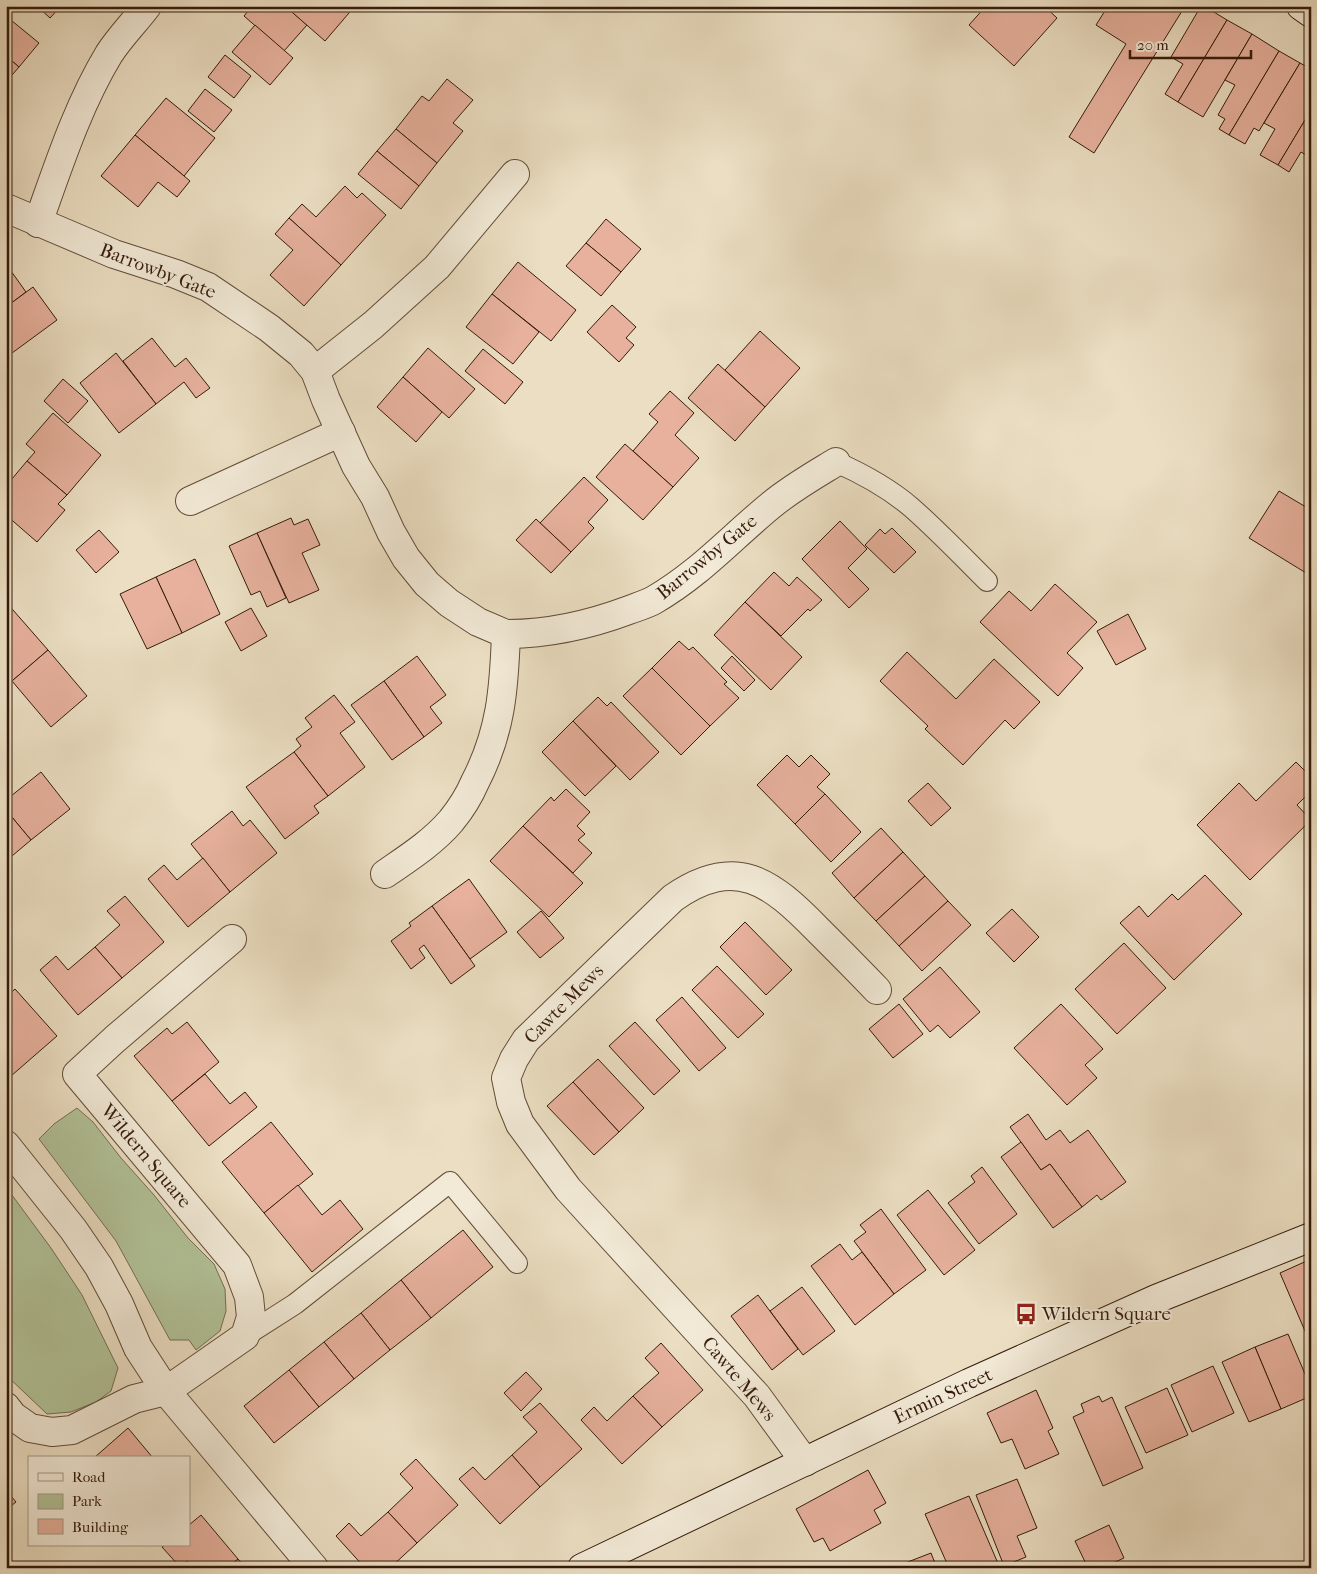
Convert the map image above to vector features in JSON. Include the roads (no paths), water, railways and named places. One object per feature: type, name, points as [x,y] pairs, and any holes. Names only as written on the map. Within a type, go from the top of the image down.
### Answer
[{"type":"street","points":[[38,223],[66,148],[93,84],[110,53],[147,6]]},
{"type":"street","points":[[1301,6],[1311,13]]},
{"type":"street","points":[[315,371],[374,325],[437,267],[515,174]]},
{"type":"street","name":"Barrowby Gate","points":[[6,208],[114,254],[176,274],[208,287],[270,328],[301,354],[315,371],[356,466],[375,497],[391,532],[406,558],[422,577],[449,603],[478,622],[506,634],[532,634],[565,629],[593,622],[652,601],[682,583],[796,486],[836,462]]},
{"type":"street","points":[[190,501],[341,432]]},
{"type":"street","points":[[385,874],[424,847],[451,821],[470,794],[485,763],[498,724],[504,681],[506,634]]},
{"type":"street","name":"Cawte Mews","points":[[805,1462],[757,1396],[568,1189],[520,1124],[511,1102],[506,1078],[514,1059],[526,1040],[672,898],[707,879],[721,876],[741,877],[760,882],[776,892],[801,912],[877,990]]},
{"type":"street","name":"Wildern Square","points":[[232,939],[115,1039],[78,1074],[236,1265],[248,1297],[251,1317],[245,1336]]},
{"type":"street","points":[[6,1145],[67,1221],[99,1268],[119,1304],[138,1348],[166,1391],[314,1568]]},
{"type":"street","name":"Ermin Street","points":[[582,1568],[969,1383],[1156,1299],[1311,1237]]},
{"type":"street","points":[[6,1407],[13,1416],[30,1428],[52,1432],[72,1430],[134,1399],[166,1391],[245,1336]]},
{"type":"lane","points":[[836,462],[857,471],[884,487],[912,508],[988,582]]},
{"type":"lane","points":[[245,1336],[295,1304],[450,1182],[517,1263]]},
{"type":"place","name":"Wildern Square","points":[[1026,1314]]}]
